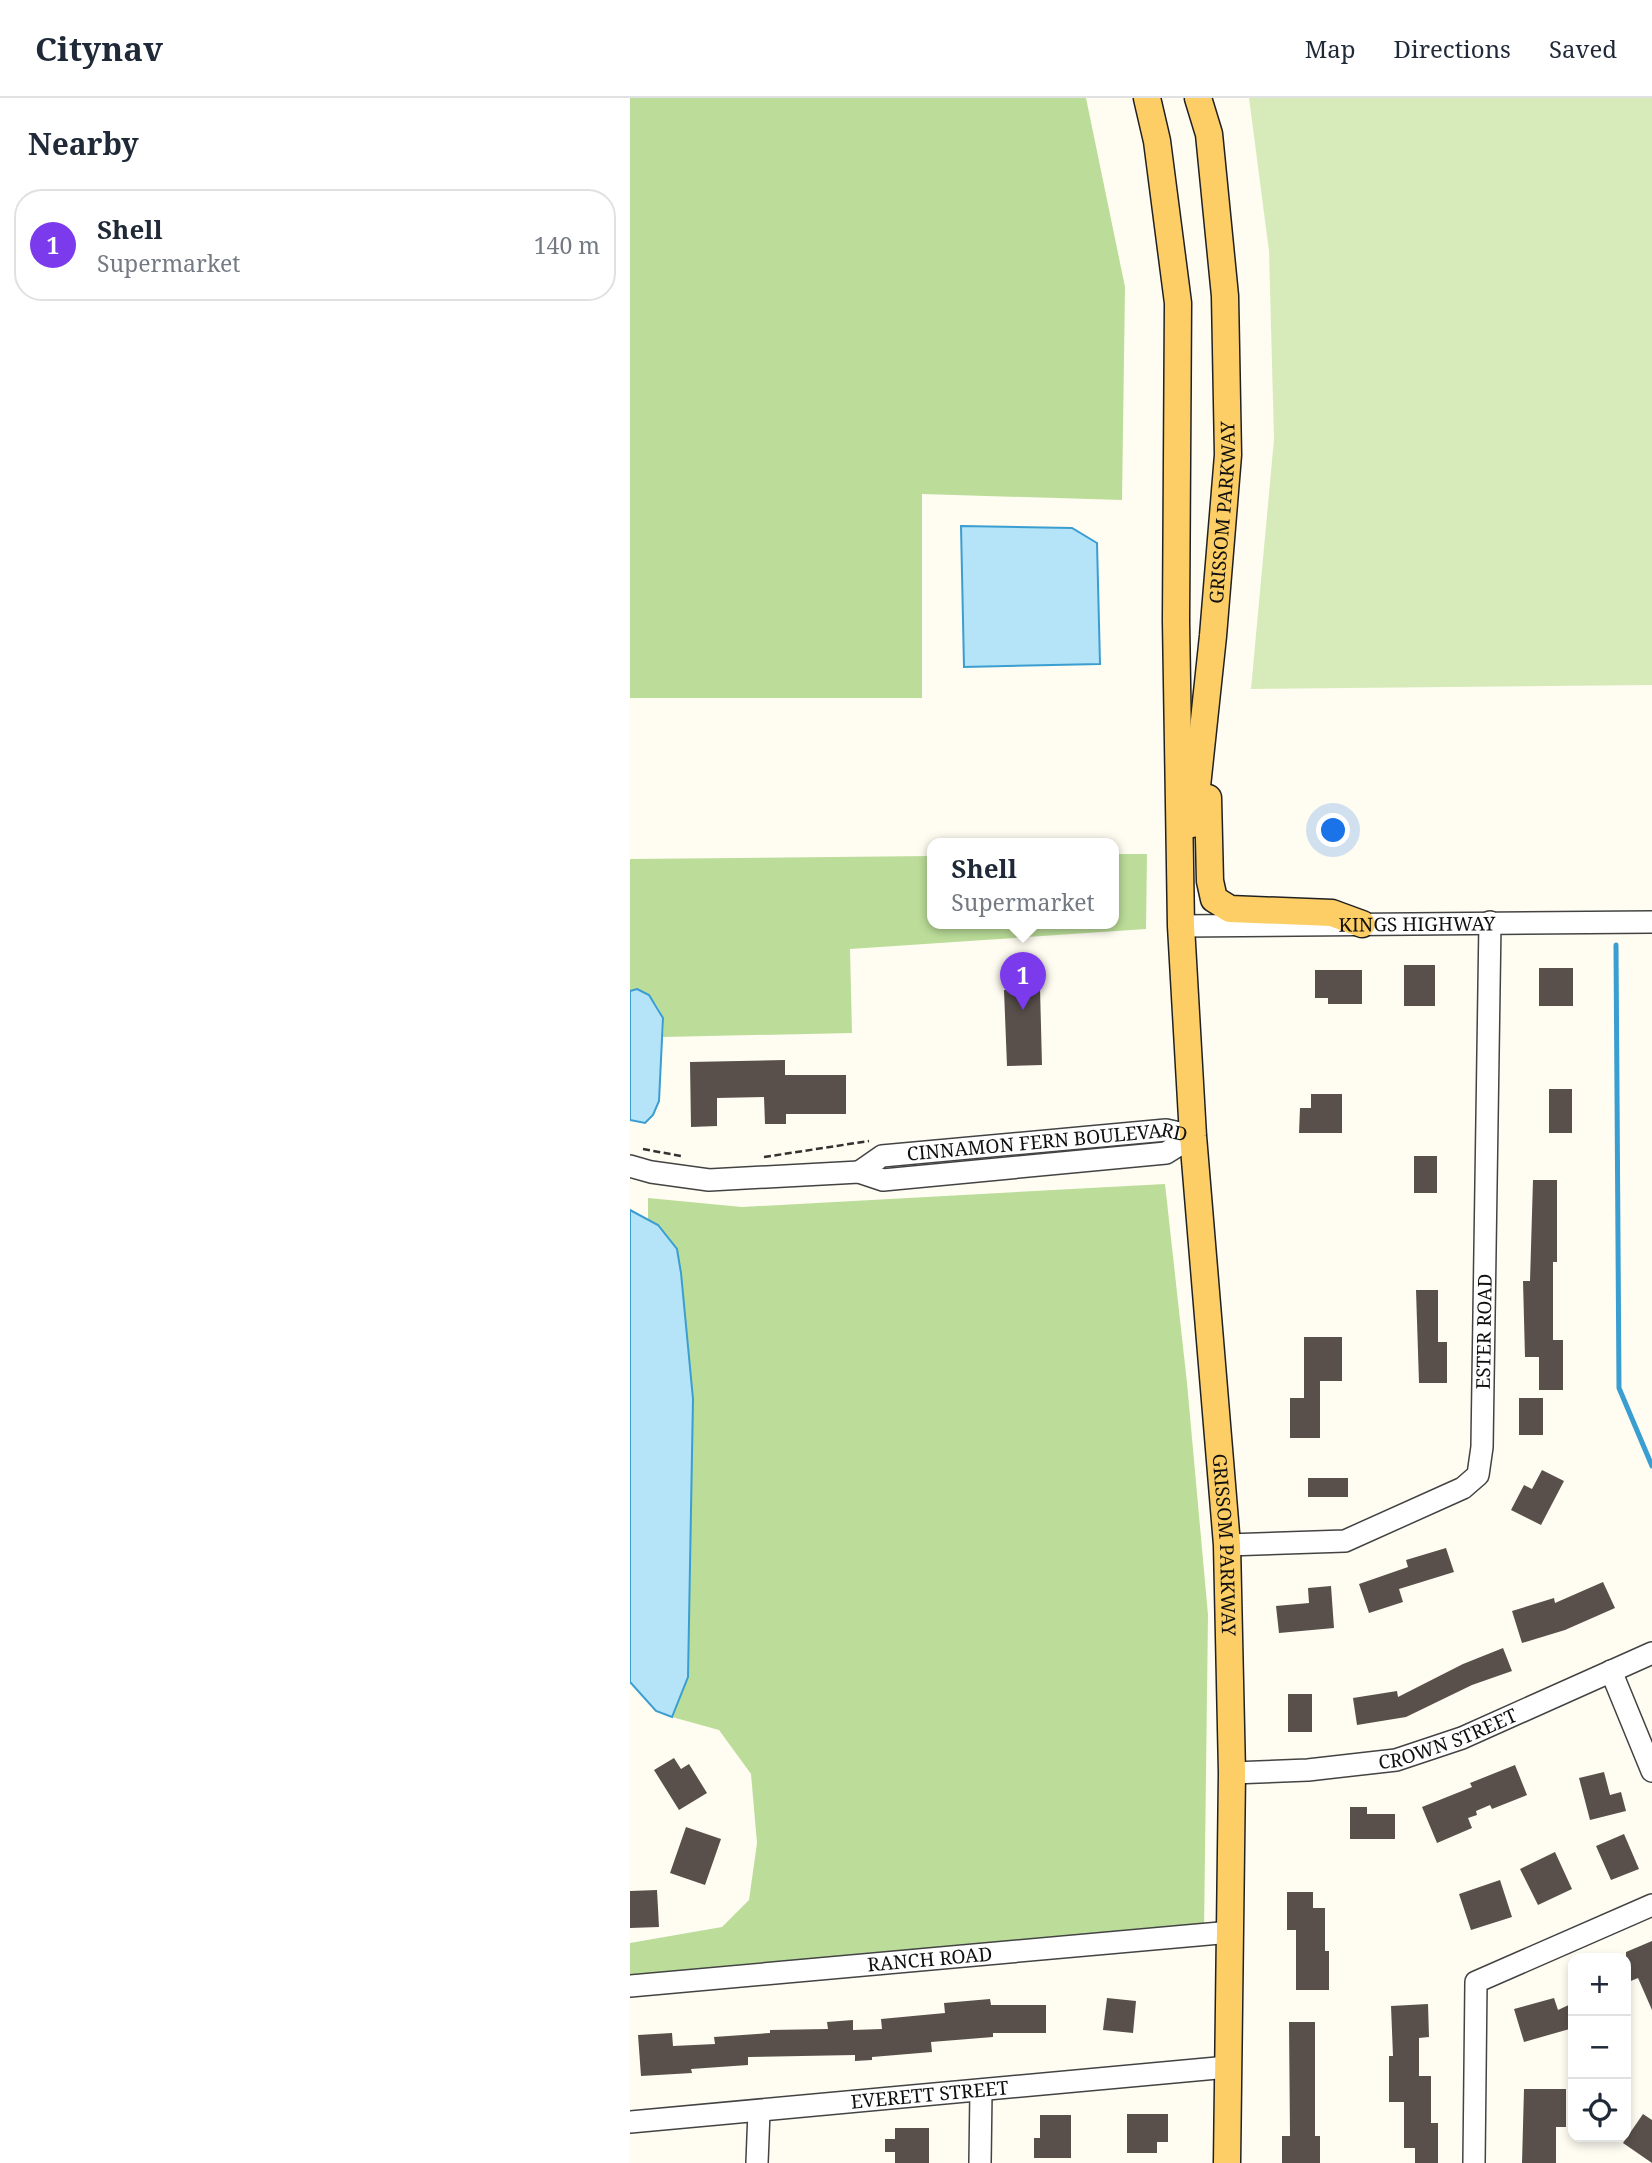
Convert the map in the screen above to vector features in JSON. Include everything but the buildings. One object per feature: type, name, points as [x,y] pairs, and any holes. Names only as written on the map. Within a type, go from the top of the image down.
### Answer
[{"type":"main road","name":"GRISSOM PARKWAY","points":[[1147,98],[1157,141],[1178,303],[1176,621],[1181,926],[1193,1136],[1227,1545],[1232,1773],[1227,2163]]},
{"type":"main road","name":"GRISSOM PARKWAY","points":[[1181,926],[1203,741],[1228,455],[1225,296],[1209,134],[1198,98]]},
{"type":"main road","points":[[1203,741],[1208,790],[1210,881],[1214,899],[1230,909],[1332,913],[1362,924]]},
{"type":"street","name":"ESTER ROAD","points":[[1227,1545],[1345,1541],[1463,1488],[1478,1475],[1482,1447],[1490,922]]},
{"type":"street","name":"KINGS HIGHWAY","points":[[1181,926],[1652,922]]},
{"type":"street","name":"CINNAMON FERN BOULEVARD","points":[[859,1172],[882,1156],[1166,1130],[1193,1136]]},
{"type":"street","name":"CINNAMON FERN BOULEVARD","points":[[630,1166],[651,1172],[709,1180],[859,1172],[883,1180],[1166,1153],[1193,1136]]},
{"type":"street","points":[[1010,1144],[1012,1168]]},
{"type":"street","name":"CROWN STREET","points":[[1232,1773],[1308,1770],[1396,1760],[1462,1738],[1652,1653]]},
{"type":"street","points":[[1611,1671],[1652,1771]]},
{"type":"street","points":[[1474,2163],[1476,1982],[1652,1905]]},
{"type":"street","name":"RANCH ROAD","points":[[630,1986],[1231,1931]]},
{"type":"street","name":"EVERETT STREET","points":[[630,2122],[1228,2067]]},
{"type":"street","points":[[980,2163],[981,2091]]},
{"type":"street","points":[[757,2163],[759,2111]]},
{"type":"green space","points":[[630,98],[1086,98],[1125,287],[1122,500],[922,494],[922,698],[630,698]]},
{"type":"green space","points":[[1249,98],[1652,98],[1652,685],[1251,689],[1274,439],[1269,251]]},
{"type":"green space","points":[[1119,854],[1147,854],[1146,929],[850,949],[852,1033],[663,1037],[663,1019],[655,1003],[641,992],[630,991],[630,859],[927,856],[927,929],[1119,929]]},
{"type":"green space","points":[[1165,1184],[1187,1383],[1208,1615],[1204,1932],[630,1976],[630,1943],[722,1927],[749,1900],[757,1843],[751,1774],[719,1730],[672,1717],[688,1677],[693,1399],[677,1249],[658,1225],[648,1219],[648,1198],[742,1207]]},
{"type":"water","points":[[961,526],[1072,528],[1097,543],[1100,664],[964,667]]},
{"type":"water","points":[[637,989],[649,995],[663,1018],[659,1101],[653,1115],[645,1123],[630,1120],[630,991]]},
{"type":"water","points":[[630,1210],[658,1225],[677,1249],[693,1399],[688,1677],[672,1717],[656,1711],[630,1682]]},
{"type":"waterway","points":[[1616,945],[1619,1388],[1652,1466]]},
{"type":"place","name":"Shell","points":[[1023,1010]]}]
